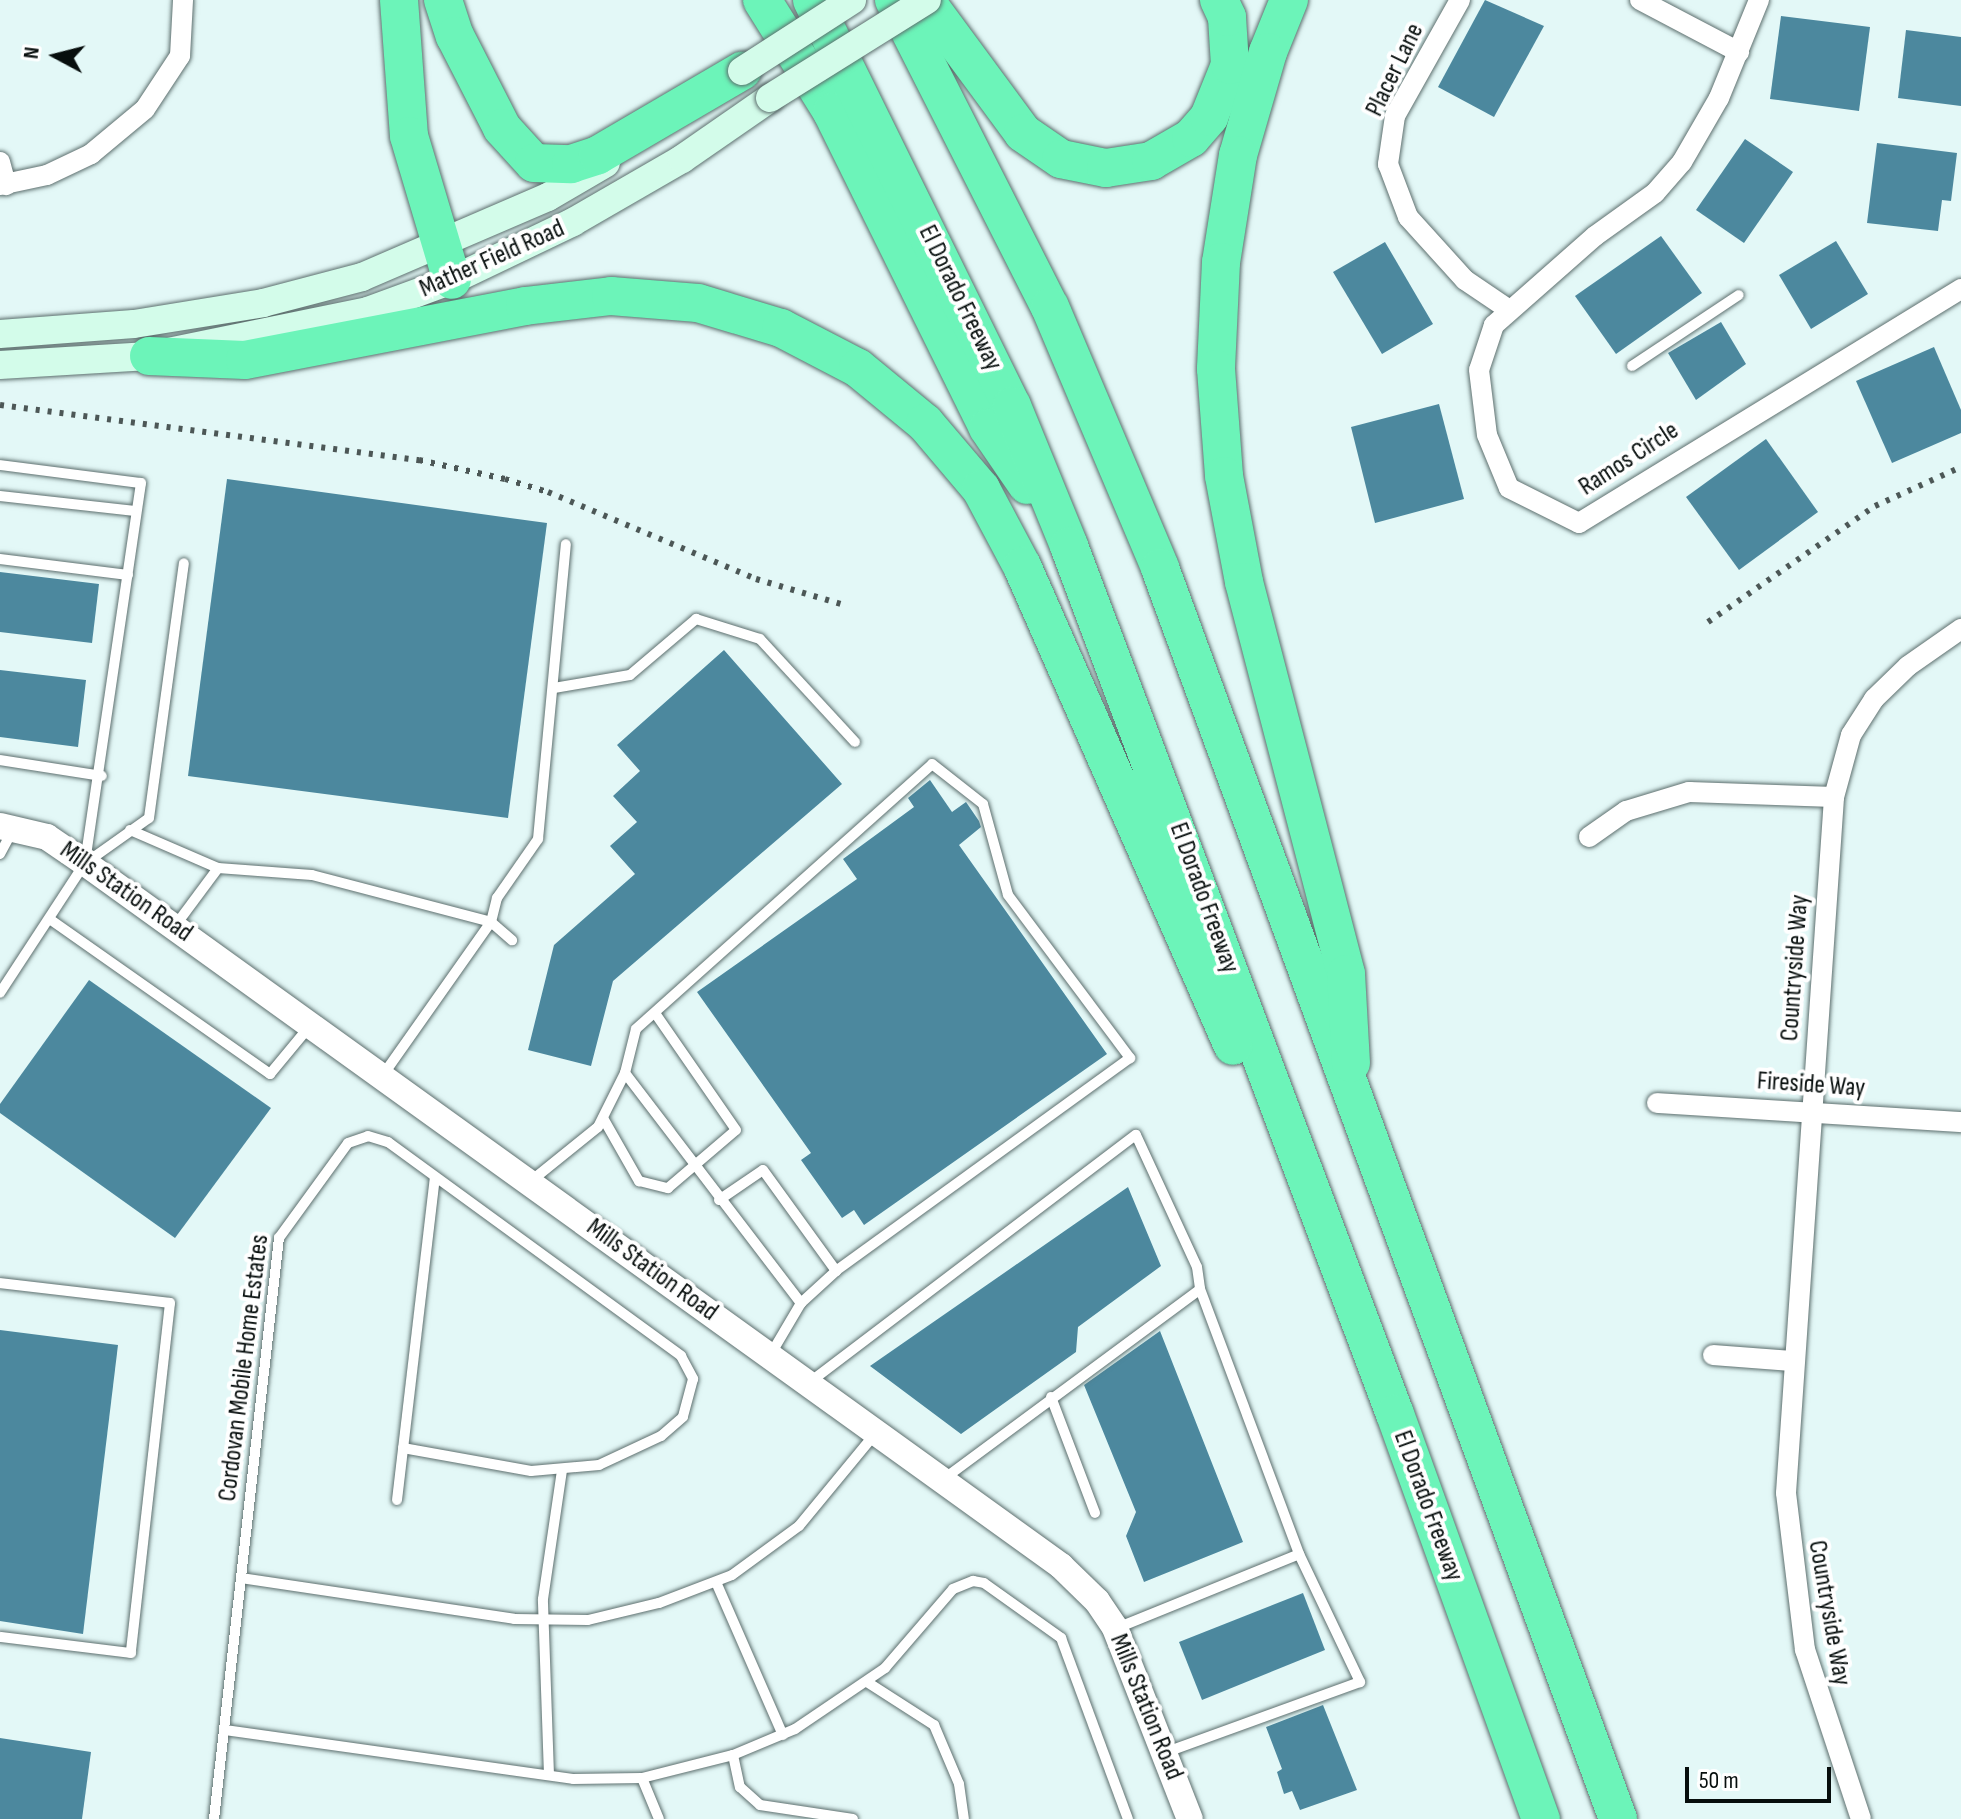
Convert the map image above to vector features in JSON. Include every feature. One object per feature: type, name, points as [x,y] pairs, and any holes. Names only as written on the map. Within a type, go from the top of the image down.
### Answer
[{"type":"highway","points":[[399,0],[409,136],[439,245],[452,280]]},
{"type":"highway","points":[[443,0],[455,36],[502,128],[534,163],[571,164],[598,155],[742,71]]},
{"type":"highway","points":[[762,0],[885,211],[988,428],[1069,546]]},
{"type":"highway","name":"El Dorado Freeway","points":[[812,0],[1012,406],[1069,546],[1395,1414],[1541,1819]]},
{"type":"highway","points":[[894,0],[1050,307],[1160,568],[1618,1819]]},
{"type":"highway","points":[[926,0],[1023,133],[1061,159],[1106,168],[1151,161],[1191,138],[1209,117],[1230,65],[1229,32],[1219,0]]},
{"type":"highway","points":[[1289,0],[1268,52],[1238,155],[1221,262],[1216,369],[1224,476],[1244,582],[1346,974],[1353,1101]]},
{"type":"highway","points":[[149,356],[245,360],[525,306],[611,296],[698,303],[781,328],[858,368],[925,423],[981,489],[1022,566],[1395,1414]]},
{"type":"main road","name":"Mather Field Road","points":[[0,334],[91,330],[263,303],[362,277],[548,197],[657,134],[742,71],[852,0]]},
{"type":"main road","name":"Mather Field Road","points":[[0,365],[149,356],[368,311],[452,280],[586,215],[926,0]]},
{"type":"street","points":[[0,162],[3,185],[47,175],[91,154],[145,109],[180,56],[183,0]]},
{"type":"street","name":"Placer Lane","points":[[1460,0],[1395,116],[1388,164],[1408,217],[1465,280],[1508,309]]},
{"type":"street","points":[[1640,0],[1739,52]]},
{"type":"street","name":"Ramos Circle","points":[[1759,0],[1739,52],[1682,162],[1655,193],[1508,309],[1494,325],[1479,370],[1487,435],[1509,488],[1579,523],[1961,289]]},
{"type":"street","name":"Countryside Way","points":[[1861,1819],[1818,1701],[1795,1597],[1786,1493],[1792,1361],[1834,797],[1851,735],[1874,699],[1908,666],[1961,629]]},
{"type":"street","points":[[1589,837],[1626,811],[1689,792],[1834,797]]},
{"type":"street","name":"Mills Station Road","points":[[7,827],[47,837],[175,926],[1061,1566],[1097,1601],[1115,1628],[1167,1752],[1190,1819]]},
{"type":"street","name":"Fireside Way","points":[[1657,1103],[1961,1122]]},
{"type":"street","points":[[1713,1355],[1792,1361]]},
{"type":"lane","points":[[1632,366],[1739,295]]},
{"type":"lane","points":[[0,465],[141,483],[102,776],[85,863],[51,920],[0,993]]},
{"type":"lane","points":[[0,496],[135,511]]},
{"type":"lane","points":[[383,1075],[491,922],[497,898],[538,839],[566,544]]},
{"type":"lane","points":[[0,559],[128,575]]},
{"type":"lane","points":[[85,863],[149,818],[184,563]]},
{"type":"lane","points":[[554,688],[630,675],[696,619],[760,639],[855,742]]},
{"type":"lane","points":[[0,760],[102,776]]},
{"type":"lane","points":[[530,1182],[603,1118],[625,1073],[636,1029],[932,764],[983,804],[1008,895],[1130,1058],[836,1271],[801,1303],[770,1355]]},
{"type":"lane","points":[[0,854],[7,827]]},
{"type":"lane","points":[[130,830],[218,868],[312,875],[491,922],[512,940]]},
{"type":"lane","points":[[175,926],[218,868]]},
{"type":"lane","points":[[51,920],[270,1074],[311,1025]]},
{"type":"lane","points":[[603,1118],[639,1181],[648,1186],[668,1188],[696,1168],[736,1130],[655,1013]]},
{"type":"lane","points":[[625,1073],[719,1200],[801,1303]]},
{"type":"lane","points":[[808,1384],[1136,1135],[1197,1267],[1200,1289],[1299,1554],[1360,1682],[1167,1752]]},
{"type":"lane","name":"Cordovan Mobile Home Estates","points":[[214,1819],[270,1300],[285,1224],[357,1138],[388,1142],[689,1367],[690,1406],[661,1436],[599,1465],[562,1471],[499,1468],[403,1448]]},
{"type":"lane","points":[[719,1200],[763,1170],[836,1271]]},
{"type":"lane","points":[[397,1500],[435,1178]]},
{"type":"lane","points":[[0,1283],[170,1303],[131,1653],[0,1637]]},
{"type":"lane","points":[[942,1480],[1200,1289]]},
{"type":"lane","points":[[1051,1397],[1095,1513]]},
{"type":"lane","points":[[241,1578],[543,1620],[588,1620],[716,1582],[799,1526],[875,1433]]},
{"type":"lane","points":[[549,1775],[543,1620],[547,1548],[562,1471]]},
{"type":"lane","points":[[1115,1628],[1299,1554]]},
{"type":"lane","points":[[716,1582],[783,1735]]},
{"type":"lane","points":[[225,1730],[549,1775],[642,1778],[733,1755],[783,1735],[867,1682],[953,1589],[962,1583],[984,1583],[1061,1638],[1128,1819]]},
{"type":"lane","points":[[867,1682],[934,1725],[959,1784],[964,1819]]},
{"type":"lane","points":[[733,1755],[740,1787],[760,1805],[853,1819]]},
{"type":"lane","points":[[642,1778],[659,1819]]},
{"type":"building","points":[[1485,0],[1544,26],[1494,117],[1438,87]]},
{"type":"building","points":[[1781,16],[1870,27],[1859,111],[1770,99]]},
{"type":"building","points":[[1906,30],[1961,37],[1961,106],[1898,98]]},
{"type":"building","points":[[1745,139],[1793,172],[1744,243],[1696,210]]},
{"type":"building","points":[[1877,143],[1957,153],[1951,201],[1942,200],[1938,231],[1867,223]]},
{"type":"building","points":[[1661,236],[1702,293],[1616,354],[1575,296]]},
{"type":"building","points":[[1836,241],[1868,294],[1811,329],[1779,275]]},
{"type":"building","points":[[1385,242],[1433,324],[1382,354],[1333,272]]},
{"type":"building","points":[[1721,322],[1746,364],[1696,400],[1668,353]]},
{"type":"building","points":[[1934,347],[1961,410],[1961,433],[1892,463],[1856,381]]},
{"type":"building","points":[[1439,404],[1464,499],[1375,523],[1351,427]]},
{"type":"building","points":[[1766,439],[1818,512],[1739,570],[1686,497]]},
{"type":"building","points":[[227,479],[547,523],[508,818],[188,776]]},
{"type":"building","points":[[0,572],[99,584],[92,643],[0,632]]},
{"type":"building","points":[[724,650],[842,784],[613,981],[591,1066],[528,1050],[554,945],[635,874],[610,846],[637,822],[613,796],[640,771],[617,745]]},
{"type":"building","points":[[0,670],[86,680],[78,747],[0,737]]},
{"type":"building","points":[[930,780],[952,812],[966,802],[979,821],[981,827],[959,845],[1107,1054],[864,1225],[854,1210],[842,1218],[801,1160],[811,1153],[697,992],[857,879],[843,859],[914,807],[908,798]]},
{"type":"building","points":[[89,980],[271,1108],[175,1238],[0,1113],[0,1104]]},
{"type":"building","points":[[1128,1187],[1161,1266],[1078,1327],[1076,1352],[961,1434],[870,1366]]},
{"type":"building","points":[[0,1330],[118,1345],[83,1634],[0,1621]]},
{"type":"building","points":[[1160,1331],[1243,1542],[1144,1582],[1126,1536],[1136,1512],[1084,1385]]},
{"type":"building","points":[[1303,1593],[1325,1650],[1202,1700],[1179,1642]]},
{"type":"building","points":[[1323,1705],[1357,1790],[1300,1810],[1292,1791],[1284,1794],[1277,1772],[1282,1769],[1266,1727]]},
{"type":"building","points":[[0,1738],[91,1752],[82,1819],[0,1819]]},
{"type":"railway","points":[[0,405],[419,460],[505,479],[548,492],[756,579],[841,604]]},
{"type":"railway","points":[[1708,622],[1875,506],[1961,467]]}]
